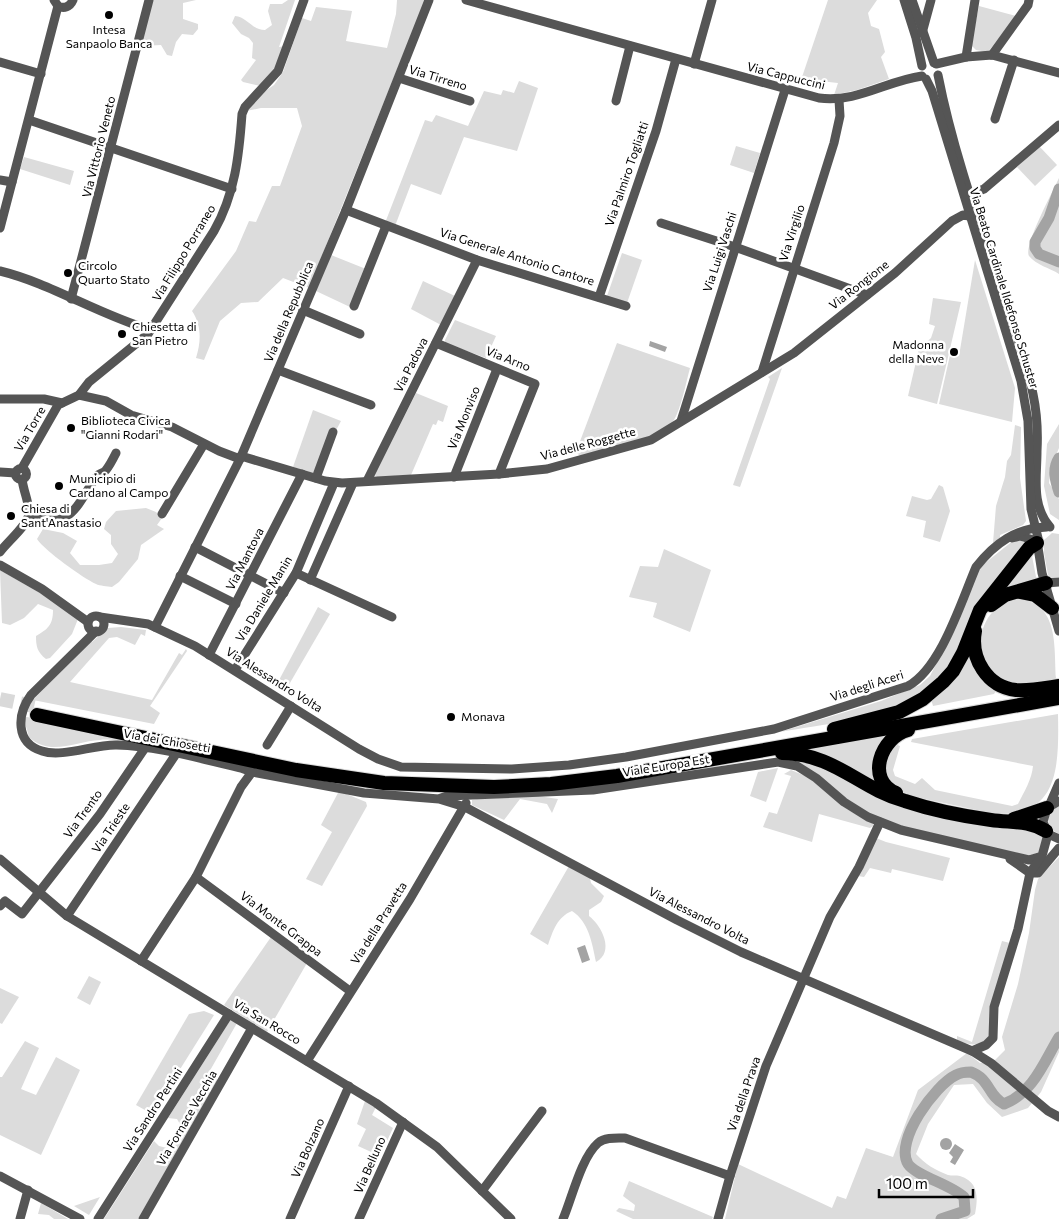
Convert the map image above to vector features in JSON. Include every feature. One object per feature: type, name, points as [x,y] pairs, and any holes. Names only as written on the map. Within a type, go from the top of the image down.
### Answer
[{"type":"highway","points":[[834,729],[899,712],[923,699],[942,682],[953,671],[980,610],[1034,542]]},
{"type":"highway","points":[[1052,583],[999,598],[981,616],[974,632],[973,642],[978,661],[989,677],[1005,687],[1016,690],[1059,686]]},
{"type":"highway","points":[[1017,592],[1035,595],[1052,608]]},
{"type":"highway","points":[[1059,690],[579,773],[524,778],[463,779],[385,775],[316,765],[37,711],[296,770],[354,779],[413,785],[494,787],[570,782],[721,758],[1059,698]]},
{"type":"highway","points":[[984,712],[893,736],[886,744],[880,759],[880,775],[885,784],[892,792],[905,797],[978,814],[1013,819],[1024,818],[1048,807]]},
{"type":"highway","points":[[721,758],[802,754],[823,759],[886,794],[904,801],[978,818],[1026,822],[1047,832]]},
{"type":"street","points":[[0,228],[41,74],[56,3],[67,7],[73,0]]},
{"type":"street","name":"Via Vittorio Veneto","points":[[71,299],[112,148],[149,0]]},
{"type":"street","name":"Via Filippo Porraneo","points":[[62,403],[79,395],[89,382],[150,330],[214,231],[224,214],[239,162],[242,114],[245,106],[278,71],[304,0]]},
{"type":"street","name":"Via della Repubblica","points":[[155,627],[240,457],[346,210],[429,0]]},
{"type":"street","name":"Via Cappuccini","points":[[466,0],[819,98],[840,100],[854,98],[923,73]]},
{"type":"street","points":[[694,64],[712,0]]},
{"type":"street","name":"Via Beato Cardinale Ildefonso Schuster","points":[[904,0],[916,38],[923,73],[932,91],[1024,359],[1033,395],[1037,432],[1037,500],[1043,518],[1054,527]]},
{"type":"street","points":[[966,57],[975,0]]},
{"type":"street","points":[[992,55],[1028,5],[1029,0]]},
{"type":"street","points":[[913,2],[919,7],[930,1]]},
{"type":"street","points":[[922,33],[930,1]]},
{"type":"street","name":"Via Beato Cardinale Ildefonso Schuster","points":[[913,2],[922,33],[936,68],[968,198],[970,216],[1021,381],[1028,421],[1032,515],[1035,527],[1034,542],[1052,583],[1052,608],[1059,631]]},
{"type":"street","points":[[616,101],[630,46]]},
{"type":"street","points":[[936,68],[927,62],[923,73],[932,79],[936,68],[955,60],[992,55],[1059,73]]},
{"type":"street","name":"Via Palmiro Togliatti","points":[[599,297],[656,130],[676,59]]},
{"type":"street","points":[[995,119],[1014,60]]},
{"type":"street","points":[[0,62],[41,74]]},
{"type":"street","name":"Via Tirreno","points":[[399,78],[470,101]]},
{"type":"street","name":"Via Luigi Vaschi","points":[[681,421],[785,90]]},
{"type":"street","name":"Via Virgilio","points":[[762,372],[834,142],[840,116],[840,100]]},
{"type":"street","points":[[29,120],[232,189]]},
{"type":"street","name":"Via Rongione","points":[[778,362],[794,353],[895,273],[952,221],[968,198],[984,189],[1059,125]]},
{"type":"street","points":[[0,180],[12,182]]},
{"type":"street","name":"Via Generale Antonio Cantore","points":[[346,210],[477,260],[626,306]]},
{"type":"street","name":"Via Rongione","points":[[952,221],[963,215],[970,216]]},
{"type":"street","points":[[661,223],[735,247],[866,295]]},
{"type":"street","points":[[354,306],[386,226]]},
{"type":"street","name":"Via Padova","points":[[367,481],[477,260]]},
{"type":"street","points":[[0,271],[21,276],[110,317],[150,330]]},
{"type":"street","points":[[303,310],[360,334]]},
{"type":"street","name":"Via Arno","points":[[436,343],[535,385],[499,474]]},
{"type":"street","name":"Via delle Roggette","points":[[79,395],[106,402],[131,416],[172,427],[204,444],[240,457],[334,483],[353,483],[499,474],[547,469],[603,455],[651,440],[778,362]]},
{"type":"street","name":"Via Monviso","points":[[454,477],[498,368]]},
{"type":"street","points":[[278,370],[371,405]]},
{"type":"street","points":[[0,398],[44,399],[62,403]]},
{"type":"street","name":"Via Torre","points":[[20,473],[58,405],[62,403]]},
{"type":"street","points":[[316,478],[334,432]]},
{"type":"street","points":[[162,514],[204,444]]},
{"type":"street","points":[[29,515],[55,520],[72,512],[85,498],[98,475],[105,472],[116,453]]},
{"type":"street","points":[[0,472],[20,473],[29,515],[28,520],[0,552]]},
{"type":"street","name":"Via Mantova","points":[[209,655],[302,474]]},
{"type":"street","name":"Via Daniele Manin","points":[[235,670],[296,573],[334,483]]},
{"type":"street","points":[[310,580],[353,483]]},
{"type":"street","points":[[1022,530],[1030,523],[1032,515]]},
{"type":"street","points":[[1022,530],[1035,527],[1054,527]]},
{"type":"street","points":[[1007,538],[1020,536],[1034,542],[1054,527]]},
{"type":"street","name":"Via degli Aceri","points":[[774,728],[908,686],[924,676],[935,660],[976,567],[994,547],[1022,530]]},
{"type":"street","points":[[195,547],[284,593]]},
{"type":"street","name":"Via Alessandro Volta","points":[[0,564],[95,624],[130,621],[155,627],[235,670],[368,754],[401,767]]},
{"type":"street","points":[[296,573],[392,617]]},
{"type":"street","points":[[180,576],[236,604]]},
{"type":"street","name":"Via dei Chiosetti","points":[[95,624],[85,641],[25,702],[20,719],[23,736],[32,747],[50,753],[101,746],[145,748],[252,772],[364,792]]},
{"type":"street","points":[[268,745],[291,706]]},
{"type":"street","name":"Viale Europa Est","points":[[401,767],[479,770],[551,767],[635,755],[774,728]]},
{"type":"street","name":"Via Trento","points":[[0,906],[5,901],[22,914],[100,814],[145,748]]},
{"type":"street","name":"Via Trieste","points":[[68,916],[176,754]]},
{"type":"street","name":"Viale Europa Est","points":[[439,799],[447,796],[593,790],[778,762],[797,766],[816,778],[844,802],[880,822],[901,830],[1029,860],[1040,858]]},
{"type":"street","points":[[141,960],[196,877],[241,787],[252,772]]},
{"type":"street","points":[[972,1051],[986,1046],[992,1038],[994,1007],[1018,929],[1030,873],[1045,848],[1047,832],[1043,817],[1059,783]]},
{"type":"street","name":"Via Alessandro Volta","points":[[364,792],[439,799],[465,807],[677,920],[802,980],[972,1051],[992,1063],[1034,1099],[1059,1117]]},
{"type":"street","name":"Via della Pravetta","points":[[306,1061],[465,807],[469,796]]},
{"type":"street","points":[[1048,807],[1059,801]]},
{"type":"street","points":[[802,980],[830,917],[859,867],[880,822]]},
{"type":"street","points":[[1047,832],[1059,839]]},
{"type":"street","points":[[1001,854],[1030,873],[1040,872],[1059,848]]},
{"type":"street","name":"Via San Rocco","points":[[0,859],[68,916],[349,1086],[403,1122],[437,1147],[511,1219]]},
{"type":"street","name":"Via Monte Grappa","points":[[196,877],[350,992]]},
{"type":"street","name":"Via della Prava","points":[[718,1219],[766,1066],[802,980]]},
{"type":"street","name":"Via Sandro Pertini","points":[[98,1219],[229,1014]]},
{"type":"street","name":"Via Fornace Vecchia","points":[[142,1219],[252,1028]]},
{"type":"street","name":"Via Bolzano","points":[[290,1219],[349,1086]]},
{"type":"street","points":[[482,1191],[542,1111]]},
{"type":"street","name":"Via Belluno","points":[[359,1219],[403,1122]]},
{"type":"street","points":[[563,1219],[588,1156],[599,1142],[611,1138],[625,1138],[730,1176]]},
{"type":"street","points":[[0,1176],[80,1219]]},
{"type":"street","points":[[20,1219],[28,1190]]},
{"type":"shaded area","points":[[152,0],[196,0],[183,3],[183,19],[198,24],[198,29],[193,35],[182,34],[176,42],[172,56],[167,55],[161,45],[141,46]]},
{"type":"shaded area","points":[[288,0],[295,0],[279,47],[285,46],[271,77],[260,86],[243,82],[241,80],[256,60],[252,58],[253,43],[249,38],[241,34],[232,23],[235,16],[257,28],[265,30],[272,25],[268,11],[270,4],[282,4]]},
{"type":"shaded area","points":[[397,0],[425,0],[309,288],[283,278],[258,302],[241,303],[220,321],[204,360],[196,358],[200,334],[198,322],[192,311],[236,251],[249,221],[256,222],[272,186],[280,186],[302,126],[297,108],[261,108],[246,111],[258,96],[274,85],[283,72],[302,18],[311,21],[316,7],[352,11],[346,41],[387,48],[396,14]]},
{"type":"shaded area","points":[[828,0],[877,0],[868,13],[871,26],[879,29],[885,52],[881,57],[889,79],[857,90],[834,95],[838,83],[820,81],[817,87],[800,83]]},
{"type":"shaded area","points":[[979,6],[1016,16],[988,52],[976,50],[971,45]]},
{"type":"shaded area","points":[[519,81],[538,88],[517,151],[464,137],[441,195],[411,184],[395,226],[385,223],[425,120],[432,122],[436,115],[468,126],[484,91],[501,95],[503,90],[514,93]]},
{"type":"shaded area","points":[[736,146],[760,153],[754,173],[730,165]]},
{"type":"shaded area","points":[[1039,146],[1057,165],[1035,186],[1016,166]]},
{"type":"shaded area","points":[[24,157],[74,171],[70,185],[20,169]]},
{"type":"shaded area","points":[[1059,178],[1059,274],[1035,262],[1029,256],[1028,251],[1034,231]]},
{"type":"shaded area","points":[[622,253],[642,260],[627,303],[607,296]]},
{"type":"shaded area","points":[[331,255],[366,269],[350,307],[316,291]]},
{"type":"shaded area","points":[[975,260],[1015,388],[1012,422],[939,404],[950,355],[959,356]]},
{"type":"shaded area","points":[[423,281],[455,296],[441,325],[411,309]]},
{"type":"shaded area","points":[[933,298],[961,302],[937,404],[908,396],[919,349],[931,338],[935,326],[929,324]]},
{"type":"shaded area","points":[[455,320],[496,336],[486,358],[445,343]]},
{"type":"shaded area","points":[[650,341],[667,347],[665,352],[649,346]]},
{"type":"shaded area","points":[[617,343],[690,368],[677,415],[668,427],[658,433],[631,443],[581,457],[576,452]]},
{"type":"shaded area","points":[[782,368],[740,487],[733,485],[770,379],[768,377]]},
{"type":"shaded area","points":[[416,393],[448,406],[443,422],[438,420],[436,425],[433,424],[411,475],[377,477],[375,475]]},
{"type":"shaded area","points":[[313,410],[341,421],[313,473],[293,467]]},
{"type":"shaded area","points":[[1059,424],[1059,448],[1051,467],[1049,483],[1059,499],[1059,520],[1050,514],[1044,486],[1047,444]]},
{"type":"shaded area","points":[[1015,425],[1021,427],[1020,478],[1026,521],[1023,525],[1000,535],[1000,538],[993,543],[996,506],[1005,477],[1007,461],[1011,455]]},
{"type":"shaded area","points":[[939,485],[943,487],[950,511],[940,542],[923,537],[926,521],[906,516],[912,496],[927,500],[931,499]]},
{"type":"shaded area","points":[[146,508],[156,512],[162,518],[157,525],[164,529],[141,545],[138,559],[119,582],[112,587],[98,585],[82,576],[56,557],[37,539],[43,529],[63,533],[77,541],[70,553],[80,565],[112,563],[118,554],[111,544],[111,535],[104,529],[106,522],[116,511]]},
{"type":"shaded area","points":[[1052,533],[1059,534],[1059,577],[1052,578],[1048,575],[1044,540]]},
{"type":"shaded area","points":[[1014,540],[1021,540],[1025,544],[975,630],[943,674],[928,690],[898,707],[865,717],[780,732],[881,701],[920,685],[930,676],[951,635],[980,567]]},
{"type":"shaded area","points":[[664,549],[711,570],[690,632],[653,617],[657,603],[629,597],[640,566],[658,567]]},
{"type":"shaded area","points":[[1030,556],[1032,556],[1037,582],[1005,590]]},
{"type":"shaded area","points":[[0,570],[40,593],[78,619],[72,634],[50,658],[46,659],[39,651],[36,636],[49,626],[53,610],[38,604],[24,618],[10,625],[2,623]]},
{"type":"shaded area","points":[[1016,599],[1030,602],[1040,608],[1047,616],[1054,639],[1056,678],[1053,682],[1026,685],[1004,682],[990,670],[984,658],[981,646],[986,622],[993,612],[1003,604]]},
{"type":"shaded area","points":[[318,607],[330,614],[287,688],[278,682]]},
{"type":"shaded area","points":[[121,627],[146,630],[145,636],[141,634],[135,645],[117,637],[109,638],[70,682],[152,700],[179,653],[182,655],[186,649],[187,651],[150,706],[160,713],[154,724],[33,700],[90,640],[92,642],[108,628]]},
{"type":"shaded area","points":[[966,658],[971,658],[989,687],[996,691],[994,694],[933,706],[931,699]]},
{"type":"shaded area","points":[[1058,714],[1058,753],[1055,770],[1050,786],[1042,799],[1030,808],[1013,813],[991,813],[906,795],[887,783],[885,756],[893,743],[900,746],[893,770],[895,776],[915,784],[922,778],[935,790],[1012,806],[1018,804],[1029,781],[1033,766],[911,742],[912,739]]},
{"type":"shaded area","points":[[23,716],[117,738],[119,741],[102,740],[54,747],[45,746],[29,737]]},
{"type":"shaded area","points":[[890,732],[882,788],[799,749]]},
{"type":"shaded area","points":[[789,757],[814,761],[866,786],[1043,835],[1042,851],[1029,856],[896,825],[874,817],[790,762]]},
{"type":"shaded area","points":[[778,768],[766,802],[750,796],[758,772]]},
{"type":"shaded area","points":[[791,770],[808,777],[847,809],[873,824],[873,826],[870,828],[819,814],[812,842],[763,827],[769,812],[777,814],[791,776],[784,774]]},
{"type":"shaded area","points":[[339,791],[366,802],[367,806],[322,886],[306,879],[332,832],[321,825]]},
{"type":"shaded area","points":[[538,796],[558,799],[552,813],[547,804],[520,799],[504,820],[472,805],[472,800],[477,799]]},
{"type":"shaded area","points":[[1059,806],[1059,834],[1050,829],[1048,822],[1051,812]]},
{"type":"shaded area","points":[[876,838],[950,858],[943,881],[892,869],[891,873],[870,868],[864,877],[858,876]]},
{"type":"shaded area","points":[[1059,857],[1059,1052],[1041,1092],[1028,1108],[1002,1117],[987,1103],[973,1084],[954,1085],[928,1124],[916,1154],[927,1164],[939,1171],[948,1175],[960,1176],[971,1182],[977,1197],[975,1214],[967,1219],[725,1219],[738,1164],[832,1208],[837,1196],[846,1199],[866,1148],[893,1157],[918,1090],[967,1053],[980,1063],[995,1060],[1005,1050],[1002,1037],[1018,984],[1038,879]]},
{"type":"shaded area","points":[[569,866],[590,878],[591,883],[604,896],[601,902],[589,910],[589,916],[602,932],[606,946],[602,958],[596,962],[586,927],[572,911],[559,921],[548,945],[530,934]]},
{"type":"shaded area","points":[[271,937],[307,963],[267,1032],[224,1005]]},
{"type":"shaded area","points":[[1002,941],[1010,943],[989,1039],[973,1044],[957,1040],[957,1036],[972,1042]]},
{"type":"shaded area","points":[[585,945],[590,960],[582,963],[577,948]]},
{"type":"shaded area","points":[[89,976],[101,982],[90,1005],[77,998]]},
{"type":"shaded area","points":[[0,988],[19,997],[2,1024],[0,1023]]},
{"type":"shaded area","points":[[204,1011],[214,1015],[152,1114],[136,1105],[189,1014]]},
{"type":"shaded area","points":[[231,1019],[237,1023],[208,1074],[218,1080],[138,1219],[104,1219],[154,1141],[159,1146],[167,1148],[181,1126],[177,1119],[168,1118]]},
{"type":"shaded area","points":[[25,1041],[39,1048],[21,1089],[36,1095],[56,1057],[80,1070],[41,1155],[0,1135],[0,1077],[2,1077]]},
{"type":"shaded area","points":[[365,1101],[376,1107],[372,1115],[393,1128],[380,1156],[358,1146],[366,1129],[357,1124]]},
{"type":"shaded area","points":[[946,1138],[952,1144],[946,1150],[940,1144]]},
{"type":"shaded area","points":[[955,1144],[964,1150],[955,1165],[950,1162],[953,1157],[949,1153]]},
{"type":"shaded area","points":[[629,1181],[713,1217],[712,1219],[633,1219],[616,1211],[619,1208],[634,1211],[635,1205],[623,1196]]},
{"type":"shaded area","points":[[100,1197],[89,1215],[74,1206]]},
{"type":"shaded area","points":[[41,1203],[68,1219],[54,1219],[49,1215],[38,1214]]},
{"type":"waterway","points":[[1059,189],[1049,218],[1035,242],[1035,248],[1039,254],[1059,262]]},
{"type":"waterway","points":[[1059,458],[1055,470],[1055,479],[1059,492]]},
{"type":"waterway","points":[[941,1219],[965,1211],[964,1197],[912,1168],[908,1164],[905,1154],[911,1128],[928,1101],[947,1081],[958,1074],[971,1072],[982,1079],[995,1097],[1004,1104],[1014,1099],[1030,1085],[1059,1037]]},
{"type":"tunnel","points":[[0,699],[38,707]]},
{"type":"place","name":"Intesa Sanpaolo Banca","points":[[109,15]]},
{"type":"place","name":"Circolo Quarto Stato","points":[[68,273]]},
{"type":"place","name":"Chiesetta di San Pietro","points":[[122,334]]},
{"type":"place","name":"Madonna della Neve","points":[[954,352]]},
{"type":"place","name":"Biblioteca Civica \"Gianni Rodari\"","points":[[71,428]]},
{"type":"place","name":"Municipio di Cardano al Campo","points":[[59,486]]},
{"type":"place","name":"Chiesa di Sant'Anastasio","points":[[11,516]]},
{"type":"place","name":"Monava","points":[[451,717]]}]
